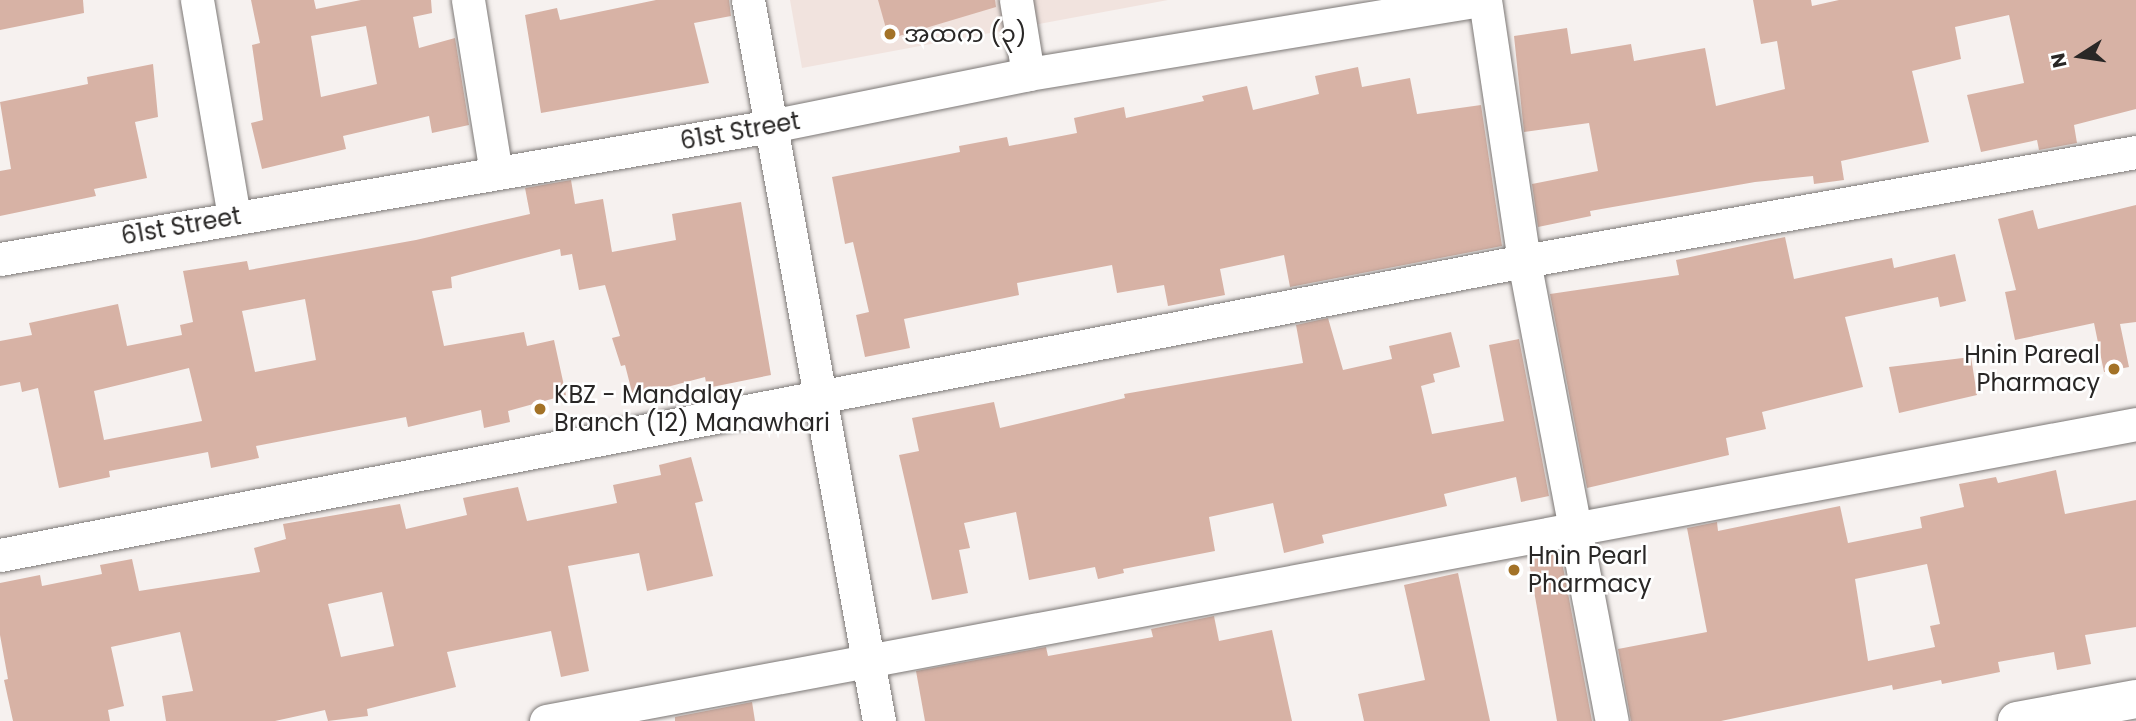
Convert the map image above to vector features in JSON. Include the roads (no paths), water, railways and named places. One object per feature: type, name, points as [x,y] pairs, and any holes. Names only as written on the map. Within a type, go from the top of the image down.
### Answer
[{"type":"main road","points":[[2017,721],[2136,699]]},
{"type":"street","points":[[197,0],[234,216]]},
{"type":"street","points":[[468,0],[496,173]]},
{"type":"street","points":[[748,0],[879,721]]},
{"type":"street","points":[[1016,0],[1028,74]]},
{"type":"street","name":"61st Street","points":[[0,259],[234,216],[771,126],[1028,74],[1424,5],[1478,0]]},
{"type":"street","points":[[1485,0],[1524,261],[1578,527],[1612,721]]},
{"type":"street","points":[[0,555],[1524,261],[2136,152]]},
{"type":"street","points":[[545,721],[869,664],[1578,527],[2136,424]]},
{"type":"place","name":"အထက (၃)","points":[[890,34]]},
{"type":"place","name":"Hnin Pareal Pharmacy","points":[[2114,369]]},
{"type":"place","name":"KBZ - Mandalay Branch (12) Manawhari","points":[[540,409]]},
{"type":"place","name":"Hnin Pearl Pharmacy","points":[[1514,570]]}]
